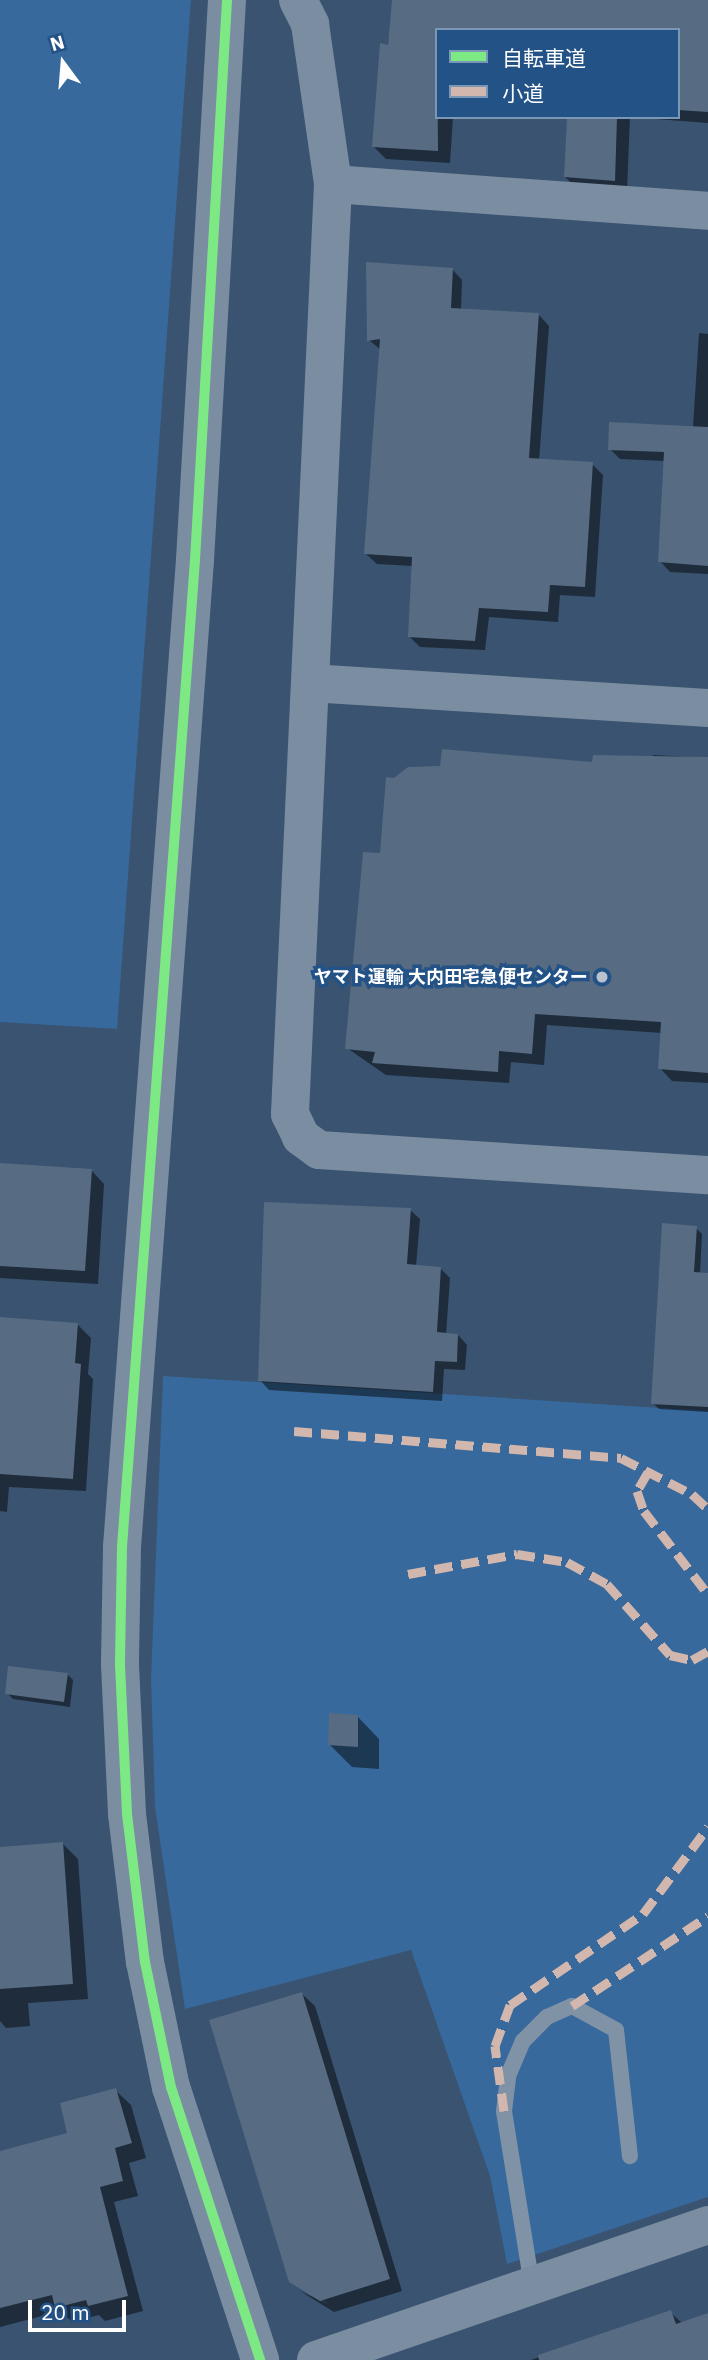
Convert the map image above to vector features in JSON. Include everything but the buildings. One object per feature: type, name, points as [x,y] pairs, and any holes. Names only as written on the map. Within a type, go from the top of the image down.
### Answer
[{"type":"street","points":[[227,0],[195,560],[122,1547],[120,1665],[127,1814],[145,1962],[171,2087],[260,2360]]},
{"type":"street","points":[[298,0],[310,24],[333,184],[289,1114],[301,1137],[318,1150],[708,1175]]},
{"type":"street","points":[[333,184],[708,211]]},
{"type":"street","points":[[310,683],[708,708]]},
{"type":"street","points":[[316,2360],[708,2225]]},
{"type":"lane","points":[[532,2286],[504,2111],[508,2076],[523,2041],[547,2017],[572,2006],[616,2031],[630,2156]]},
{"type":"shaded area","points":[[0,0],[191,0],[117,1029],[0,1022]]},
{"type":"shaded area","points":[[163,1376],[708,1411],[708,2197],[507,2264],[490,2176],[411,1950],[185,2009],[155,1807],[151,1679]]},
{"type":"marked path","points":[[294,1431],[621,1458],[692,1494],[708,1509]]},
{"type":"marked path","points":[[648,1472],[637,1491],[644,1511],[708,1594]]},
{"type":"marked path","points":[[408,1574],[517,1554],[567,1562],[607,1584],[670,1655],[692,1660],[708,1651]]},
{"type":"marked path","points":[[504,2111],[495,2046],[510,2005],[643,1914],[708,1827]]},
{"type":"marked path","points":[[572,2006],[708,1916]]},
{"type":"cycle path","points":[[227,0],[195,560],[122,1547],[120,1665],[127,1814],[145,1962],[171,2087],[260,2360]]},
{"type":"place","name":"ヤマト運輸 大内田宅急便センター","points":[[602,977]]}]
